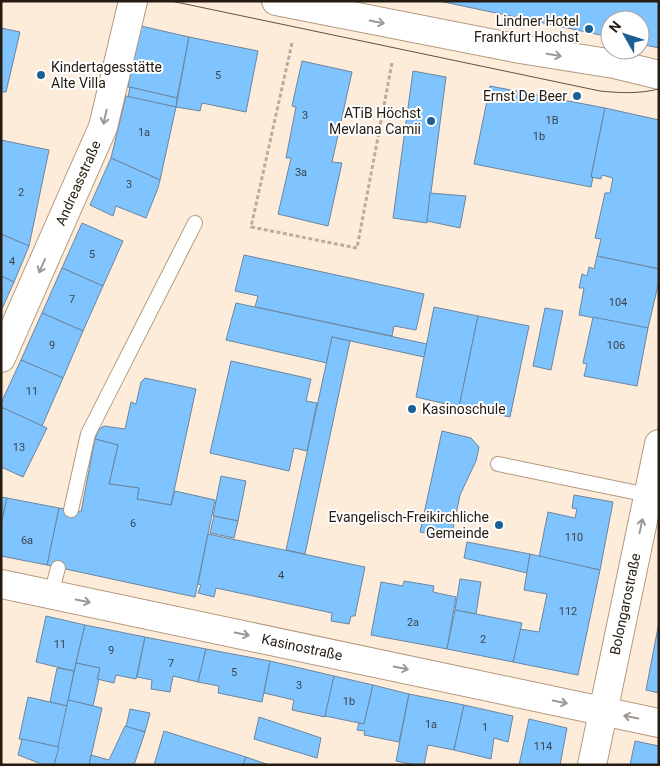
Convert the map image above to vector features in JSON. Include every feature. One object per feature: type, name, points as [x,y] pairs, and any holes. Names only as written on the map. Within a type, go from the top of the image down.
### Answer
[{"type":"street","name":"Andreasstraße","points":[[1,358],[103,127],[133,1]]},
{"type":"street","points":[[276,1],[330,7],[520,49],[614,64],[659,75]]},
{"type":"street","name":"Bolongarostraße","points":[[592,765],[659,444]]},
{"type":"street","name":"Kasinostraße","points":[[1,584],[659,723]]},
{"type":"lane","points":[[70,510],[88,434],[195,223]]},
{"type":"lane","points":[[498,464],[648,495]]},
{"type":"lane","points":[[51,594],[58,568]]},
{"type":"path","points":[[292,43],[251,227],[357,248],[392,63]]},
{"type":"building","name":"Lindner Hotel Frankfurt Hochst","points":[[439,1],[659,1],[659,48],[650,46],[650,10],[600,10],[600,35]]},
{"type":"building","points":[[141,26],[189,37],[177,98],[128,87]]},
{"type":"building","points":[[1,28],[20,32],[6,92],[1,92]]},
{"type":"building","points":[[189,37],[258,51],[246,112],[202,103],[200,111],[176,107]]},
{"type":"building","points":[[302,61],[352,72],[332,162],[342,163],[328,226],[278,214],[291,158],[286,158],[296,107],[292,106]]},
{"type":"building","points":[[413,71],[446,77],[427,223],[393,218]]},
{"type":"building","points":[[490,86],[605,108],[591,177],[593,177],[591,187],[474,164]]},
{"type":"building","points":[[130,87],[177,98],[176,107],[128,97]]},
{"type":"building","points":[[126,96],[176,107],[160,180],[111,158]]},
{"type":"building","points":[[605,108],[659,120],[659,269],[597,256],[601,239],[595,238],[605,193],[610,193],[613,178],[602,175],[601,179],[591,177]]},
{"type":"building","points":[[1,140],[49,150],[29,246],[1,234]]},
{"type":"building","points":[[111,158],[160,180],[146,218],[116,206],[113,216],[90,205]]},
{"type":"building","points":[[430,193],[466,196],[460,228],[427,221]]},
{"type":"building","points":[[82,223],[123,241],[103,286],[62,268]]},
{"type":"building","points":[[1,234],[29,246],[14,282],[1,276]]},
{"type":"building","points":[[244,255],[424,294],[416,330],[394,326],[392,336],[255,307],[258,296],[235,291]]},
{"type":"building","points":[[597,256],[659,269],[659,281],[648,328],[579,315],[584,288],[579,288],[582,274],[587,276],[589,267],[594,269]]},
{"type":"building","points":[[62,268],[103,286],[83,331],[42,313]]},
{"type":"building","points":[[1,276],[14,282],[1,311]]},
{"type":"building","points":[[236,303],[427,344],[424,357],[332,337],[327,363],[226,340]]},
{"type":"building","points":[[434,307],[478,316],[459,407],[416,397]]},
{"type":"building","points":[[545,308],[563,311],[551,370],[533,366]]},
{"type":"building","points":[[42,313],[83,331],[63,378],[21,360]]},
{"type":"building","points":[[478,316],[529,326],[510,417],[459,407]]},
{"type":"building","points":[[593,317],[648,328],[637,386],[584,376],[587,364],[583,363]]},
{"type":"building","points":[[332,337],[350,341],[305,554],[286,550]]},
{"type":"building","points":[[21,360],[63,378],[42,426],[1,407],[1,403]]},
{"type":"building","points":[[231,361],[311,379],[306,401],[317,403],[307,451],[294,448],[289,471],[210,453]]},
{"type":"building","points":[[145,378],[196,389],[171,505],[137,499],[139,488],[109,484],[118,445],[95,439],[99,429],[104,426],[125,429],[131,402],[136,404],[141,382]]},
{"type":"building","points":[[1,407],[47,428],[23,477],[1,467]]},
{"type":"building","points":[[442,431],[471,438],[479,447],[476,461],[460,495],[451,538],[420,532]]},
{"type":"building","points":[[95,439],[118,445],[109,484],[139,488],[137,499],[171,505],[175,491],[215,500],[195,597],[47,565],[59,508],[81,512]]},
{"type":"building","points":[[221,476],[246,481],[238,521],[213,516]]},
{"type":"building","points":[[574,495],[613,502],[600,570],[539,557],[548,512],[575,518],[577,509],[572,508]]},
{"type":"building","points":[[1,497],[7,498],[1,525]]},
{"type":"building","points":[[7,498],[59,508],[47,565],[1,556],[1,525]]},
{"type":"building","points":[[214,516],[238,521],[234,538],[210,533]]},
{"type":"building","points":[[208,534],[365,567],[355,616],[351,616],[349,624],[331,621],[332,613],[216,588],[214,597],[198,593],[201,585],[198,584]]},
{"type":"building","points":[[467,542],[530,554],[527,573],[464,558]]},
{"type":"building","points":[[530,554],[600,570],[578,675],[513,662],[520,629],[539,632],[547,594],[524,590]]},
{"type":"building","points":[[460,579],[481,582],[476,614],[455,610]]},
{"type":"building","points":[[404,581],[434,586],[433,592],[456,597],[447,649],[371,635],[381,582],[403,586]]},
{"type":"building","points":[[455,610],[522,623],[513,662],[447,649]]},
{"type":"building","points":[[46,616],[85,625],[74,671],[36,662]]},
{"type":"building","points":[[659,622],[659,693],[646,690]]},
{"type":"building","points":[[85,625],[145,637],[136,679],[116,675],[114,683],[97,679],[100,668],[76,663]]},
{"type":"building","points":[[145,637],[206,649],[198,682],[173,676],[170,692],[151,689],[152,680],[137,677]]},
{"type":"building","points":[[206,649],[270,661],[262,702],[218,693],[219,686],[198,682]]},
{"type":"building","points":[[270,661],[334,676],[325,717],[292,710],[294,700],[264,693]]},
{"type":"building","points":[[76,663],[100,668],[93,706],[68,700]]},
{"type":"building","points":[[57,668],[74,671],[67,706],[50,702]]},
{"type":"building","points":[[334,676],[373,685],[364,724],[325,716]]},
{"type":"building","points":[[373,685],[409,694],[399,742],[364,735],[365,731],[357,730],[359,723],[364,724]]},
{"type":"building","points":[[409,694],[464,705],[454,750],[428,745],[424,765],[396,761]]},
{"type":"building","points":[[28,697],[67,706],[59,747],[19,739]]},
{"type":"building","points":[[68,700],[102,708],[89,765],[54,765]]},
{"type":"building","points":[[464,705],[513,716],[508,742],[494,738],[491,759],[454,750]]},
{"type":"building","points":[[130,709],[150,713],[145,732],[126,727]]},
{"type":"building","points":[[259,717],[321,738],[317,758],[254,739]]},
{"type":"building","points":[[529,719],[567,728],[560,765],[519,765]]},
{"type":"building","points":[[125,726],[145,732],[134,765],[89,765],[91,755],[109,760]]},
{"type":"building","points":[[164,731],[246,757],[243,765],[154,765]]},
{"type":"building","points":[[22,739],[59,747],[54,765],[44,765],[18,755]]},
{"type":"building","points":[[635,741],[659,746],[659,765],[630,765]]},
{"type":"building","points":[[246,757],[269,765],[243,765]]},
{"type":"tram line","points":[[171,1],[600,91],[630,93],[659,89]]},
{"type":"place","name":"Lindner Hotel Frankfurt Hochst","points":[[589,29]]},
{"type":"place","name":"Kindertagesstätte Alte Villa","points":[[41,75]]},
{"type":"place","name":"Ernst De Beer","points":[[577,96]]},
{"type":"place","name":"ATiB Höchst Mevlana Camii","points":[[431,121]]},
{"type":"place","name":"Kasinoschule","points":[[412,409]]},
{"type":"place","name":"Evangelisch-Freikirchliche Gemeinde","points":[[499,525]]}]
